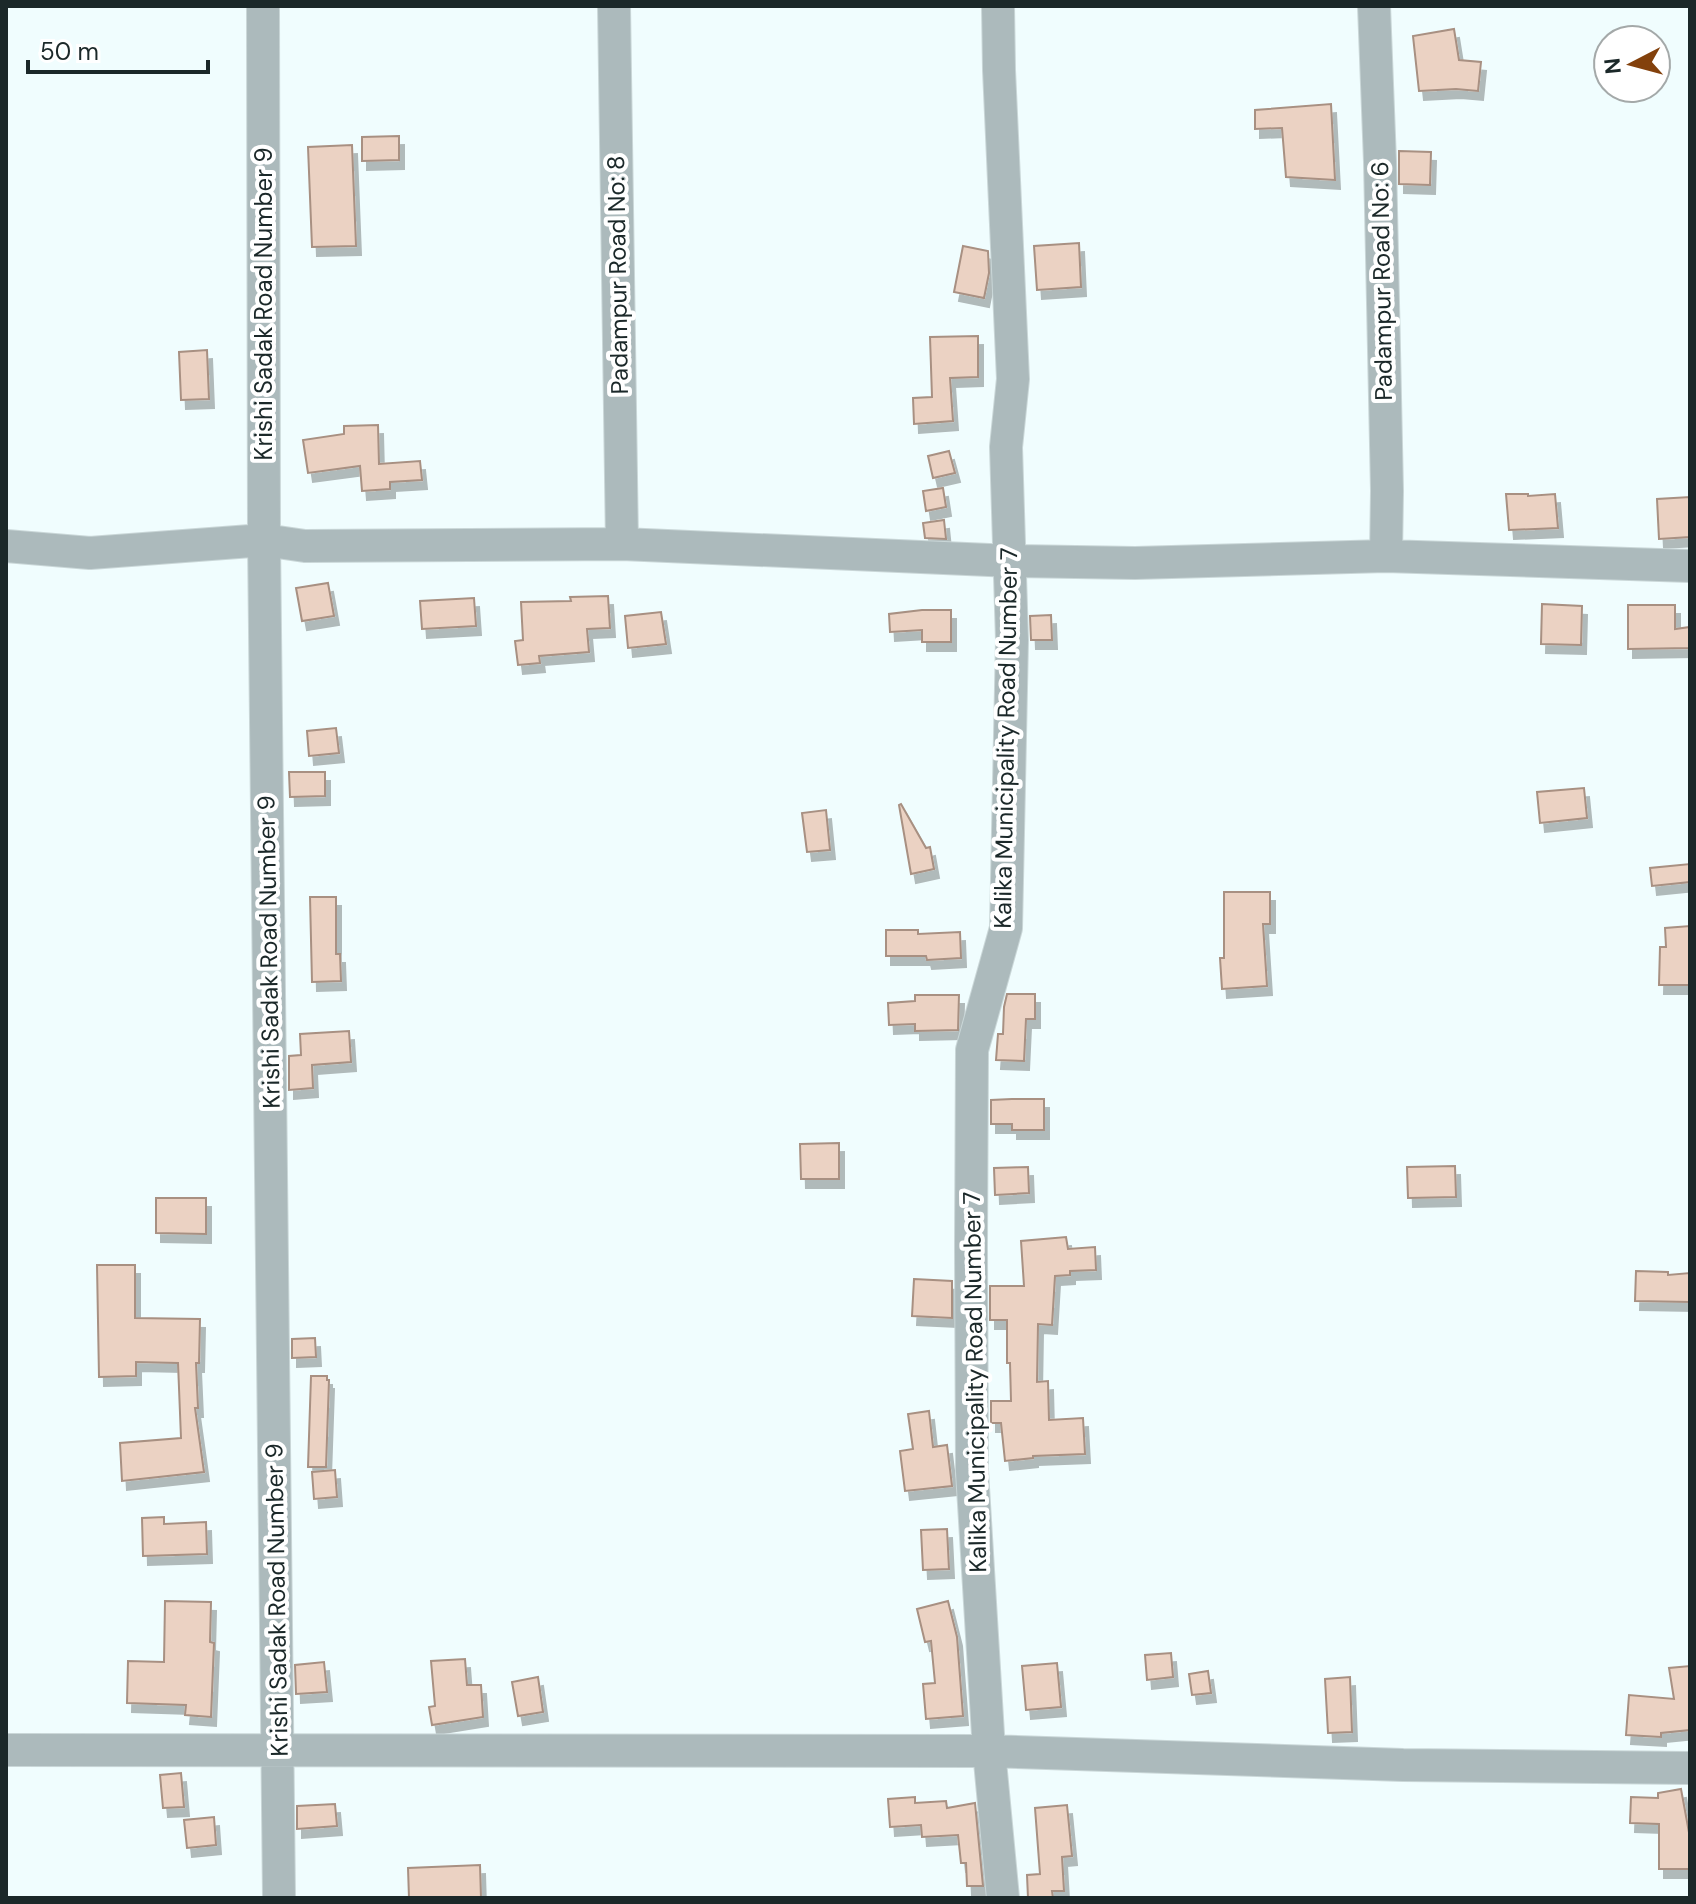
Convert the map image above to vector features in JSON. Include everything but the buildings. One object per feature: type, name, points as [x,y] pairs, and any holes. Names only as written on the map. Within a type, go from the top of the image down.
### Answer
[{"type":"street","name":"Krishi Sadak Road Number 9","points":[[263,6],[264,540],[279,1898]]},
{"type":"street","name":"Padampur Road No: 8","points":[[614,6],[622,544]]},
{"type":"street","name":"Kalika Municipality Road Number 7","points":[[998,6],[1013,379],[1006,447],[1012,561],[1012,640],[1006,928],[972,1050],[972,1471],[989,1751],[1003,1898]]},
{"type":"street","name":"Padampur Road No: 6","points":[[1374,6],[1380,162],[1386,556]]},
{"type":"street","points":[[6,546],[90,553],[264,540],[305,546],[622,544],[1012,561],[1135,563],[1386,556],[1690,566]]},
{"type":"street","points":[[6,1750],[989,1751],[1403,1765],[1690,1768]]}]
